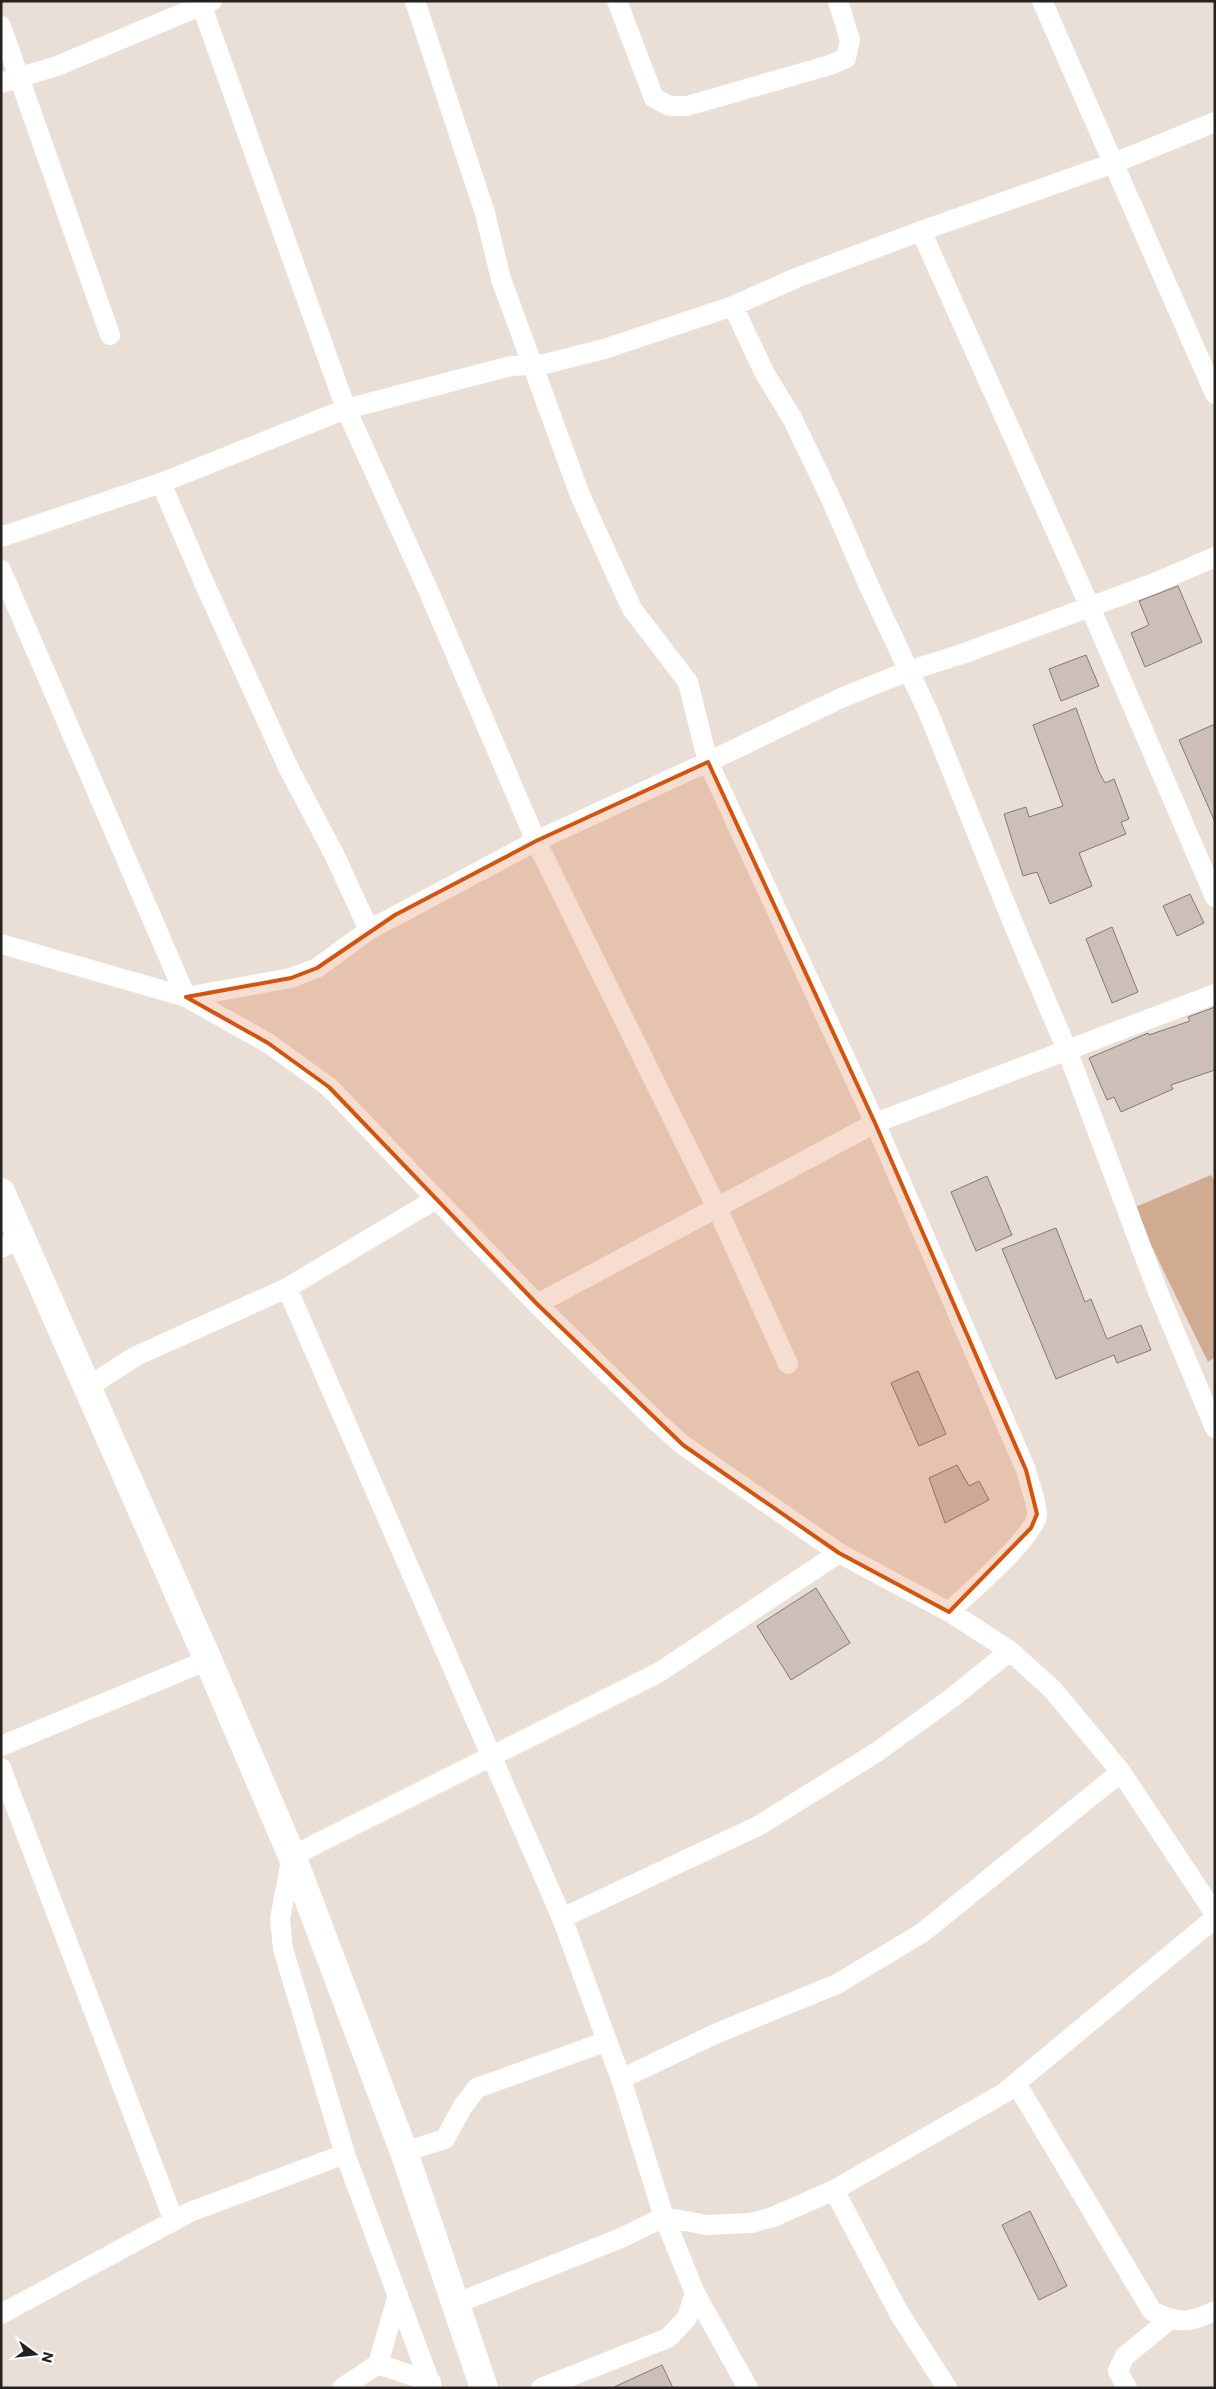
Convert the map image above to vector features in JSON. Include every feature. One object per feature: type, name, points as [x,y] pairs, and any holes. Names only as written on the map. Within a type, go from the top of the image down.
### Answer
[{"type":"street","points":[[415,1],[485,213],[501,279],[534,364],[559,441],[580,495],[632,609],[688,682],[708,762],[875,1123],[1026,1470],[1037,1514],[1032,1528],[1015,1548],[949,1612]]},
{"type":"street","points":[[617,1],[654,98],[670,106],[687,106],[830,65],[846,58],[850,40],[838,1]]},
{"type":"street","points":[[1042,1],[1215,394]]},
{"type":"street","points":[[10,80],[57,66],[205,2],[346,410],[429,592],[536,841],[717,1208],[788,1364]]},
{"type":"street","points":[[1,26],[10,80],[110,335]]},
{"type":"street","points":[[1,537],[161,483],[346,410],[512,366],[534,364],[604,349],[733,306],[796,278],[920,231],[1114,163],[1215,122]]},
{"type":"street","points":[[920,231],[1090,607],[1215,896]]},
{"type":"street","points":[[733,306],[765,374],[792,418],[929,714],[1015,928],[1067,1050],[1155,1282],[1215,1428]]},
{"type":"street","points":[[161,483],[288,767],[334,854],[369,930]]},
{"type":"street","points":[[186,997],[290,978],[317,968],[369,930],[536,841],[841,698],[908,671],[962,654],[1152,584],[1215,557]]},
{"type":"street","points":[[1,570],[186,997]]},
{"type":"street","points":[[1,944],[186,997],[268,1043],[329,1087],[537,1304],[656,1422],[683,1445],[839,1553],[949,1612],[1010,1651],[1053,1690],[1121,1772],[1215,1914]]},
{"type":"street","points":[[537,1304],[875,1123],[1215,994]]},
{"type":"street","points":[[1,1192],[12,1243],[88,1387],[292,1856],[404,2152],[484,2388]]},
{"type":"street","points":[[88,1387],[136,1356],[287,1288],[436,1199]]},
{"type":"street","points":[[287,1288],[490,1757],[562,1918],[621,2079],[664,2216],[694,2292],[748,2388]]},
{"type":"street","points":[[292,1856],[658,1673],[839,1553]]},
{"type":"street","points":[[562,1918],[758,1826],[877,1752],[954,1697],[1010,1651]]},
{"type":"street","points":[[1,1746],[208,1660]]},
{"type":"street","points":[[1,1768],[174,2221]]},
{"type":"street","points":[[621,2079],[715,2034],[836,1984],[922,1933],[1121,1772]]},
{"type":"street","points":[[292,1856],[280,1919],[283,1950],[345,2154],[431,2385]]},
{"type":"street","points":[[455,2304],[621,2238],[664,2216],[707,2226],[751,2223],[773,2217],[834,2190],[1004,2093],[1215,1918]]},
{"type":"street","points":[[404,2152],[446,2139],[463,2106],[477,2088],[607,2041]]},
{"type":"street","points":[[1016,2083],[1152,2311],[1169,2320],[1195,2320],[1215,2311]]},
{"type":"street","points":[[3,2309],[190,2212],[345,2154]]},
{"type":"street","points":[[834,2190],[899,2313],[947,2388]]},
{"type":"street","points":[[541,2388],[668,2338],[687,2318],[694,2292]]},
{"type":"street","points":[[342,2388],[378,2364],[398,2295]]},
{"type":"street","points":[[1127,2388],[1118,2371],[1125,2356],[1169,2320]]},
{"type":"street","points":[[378,2364],[431,2385]]},
{"type":"highlighted area","points":[[708,762],[875,1123],[1026,1470],[1037,1514],[1031,1528],[949,1612],[839,1553],[683,1445],[537,1304],[329,1087],[268,1043],[186,997],[291,978],[317,968],[395,915],[536,841]]},
{"type":"shaded area","points":[[1211,1175],[1215,1182],[1215,1357],[1208,1362],[1133,1208]]},
{"type":"building","points":[[1178,586],[1202,642],[1145,667],[1131,633],[1149,625],[1139,601]]},
{"type":"building","points":[[1086,655],[1099,686],[1061,701],[1049,669]]},
{"type":"building","points":[[1076,708],[1099,772],[1105,783],[1114,779],[1129,819],[1121,822],[1126,834],[1079,853],[1092,886],[1050,904],[1037,872],[1023,876],[1004,814],[1026,807],[1029,817],[1063,806],[1033,725]]},
{"type":"building","points":[[1215,724],[1215,822],[1179,740]]},
{"type":"building","points":[[1190,894],[1204,923],[1177,936],[1163,906]]},
{"type":"building","points":[[1112,927],[1138,992],[1112,1003],[1086,939]]},
{"type":"building","points":[[1215,1007],[1215,1070],[1171,1085],[1173,1089],[1121,1112],[1114,1097],[1107,1100],[1089,1058],[1148,1033],[1149,1035],[1190,1021],[1188,1017]]},
{"type":"building","points":[[987,1176],[1012,1235],[976,1251],[951,1192]]},
{"type":"building","points":[[1056,1228],[1085,1302],[1091,1299],[1107,1339],[1141,1325],[1151,1350],[1117,1363],[1114,1355],[1056,1379],[1002,1249]]},
{"type":"building","points":[[918,1371],[946,1434],[919,1446],[891,1383]]},
{"type":"building","points":[[957,1465],[969,1486],[979,1481],[989,1500],[945,1523],[929,1478]]},
{"type":"building","points":[[816,1588],[850,1643],[791,1680],[757,1626]]},
{"type":"building","points":[[1030,2211],[1067,2286],[1039,2300],[1002,2225]]},
{"type":"building","points":[[662,2365],[673,2388],[612,2388]]}]
